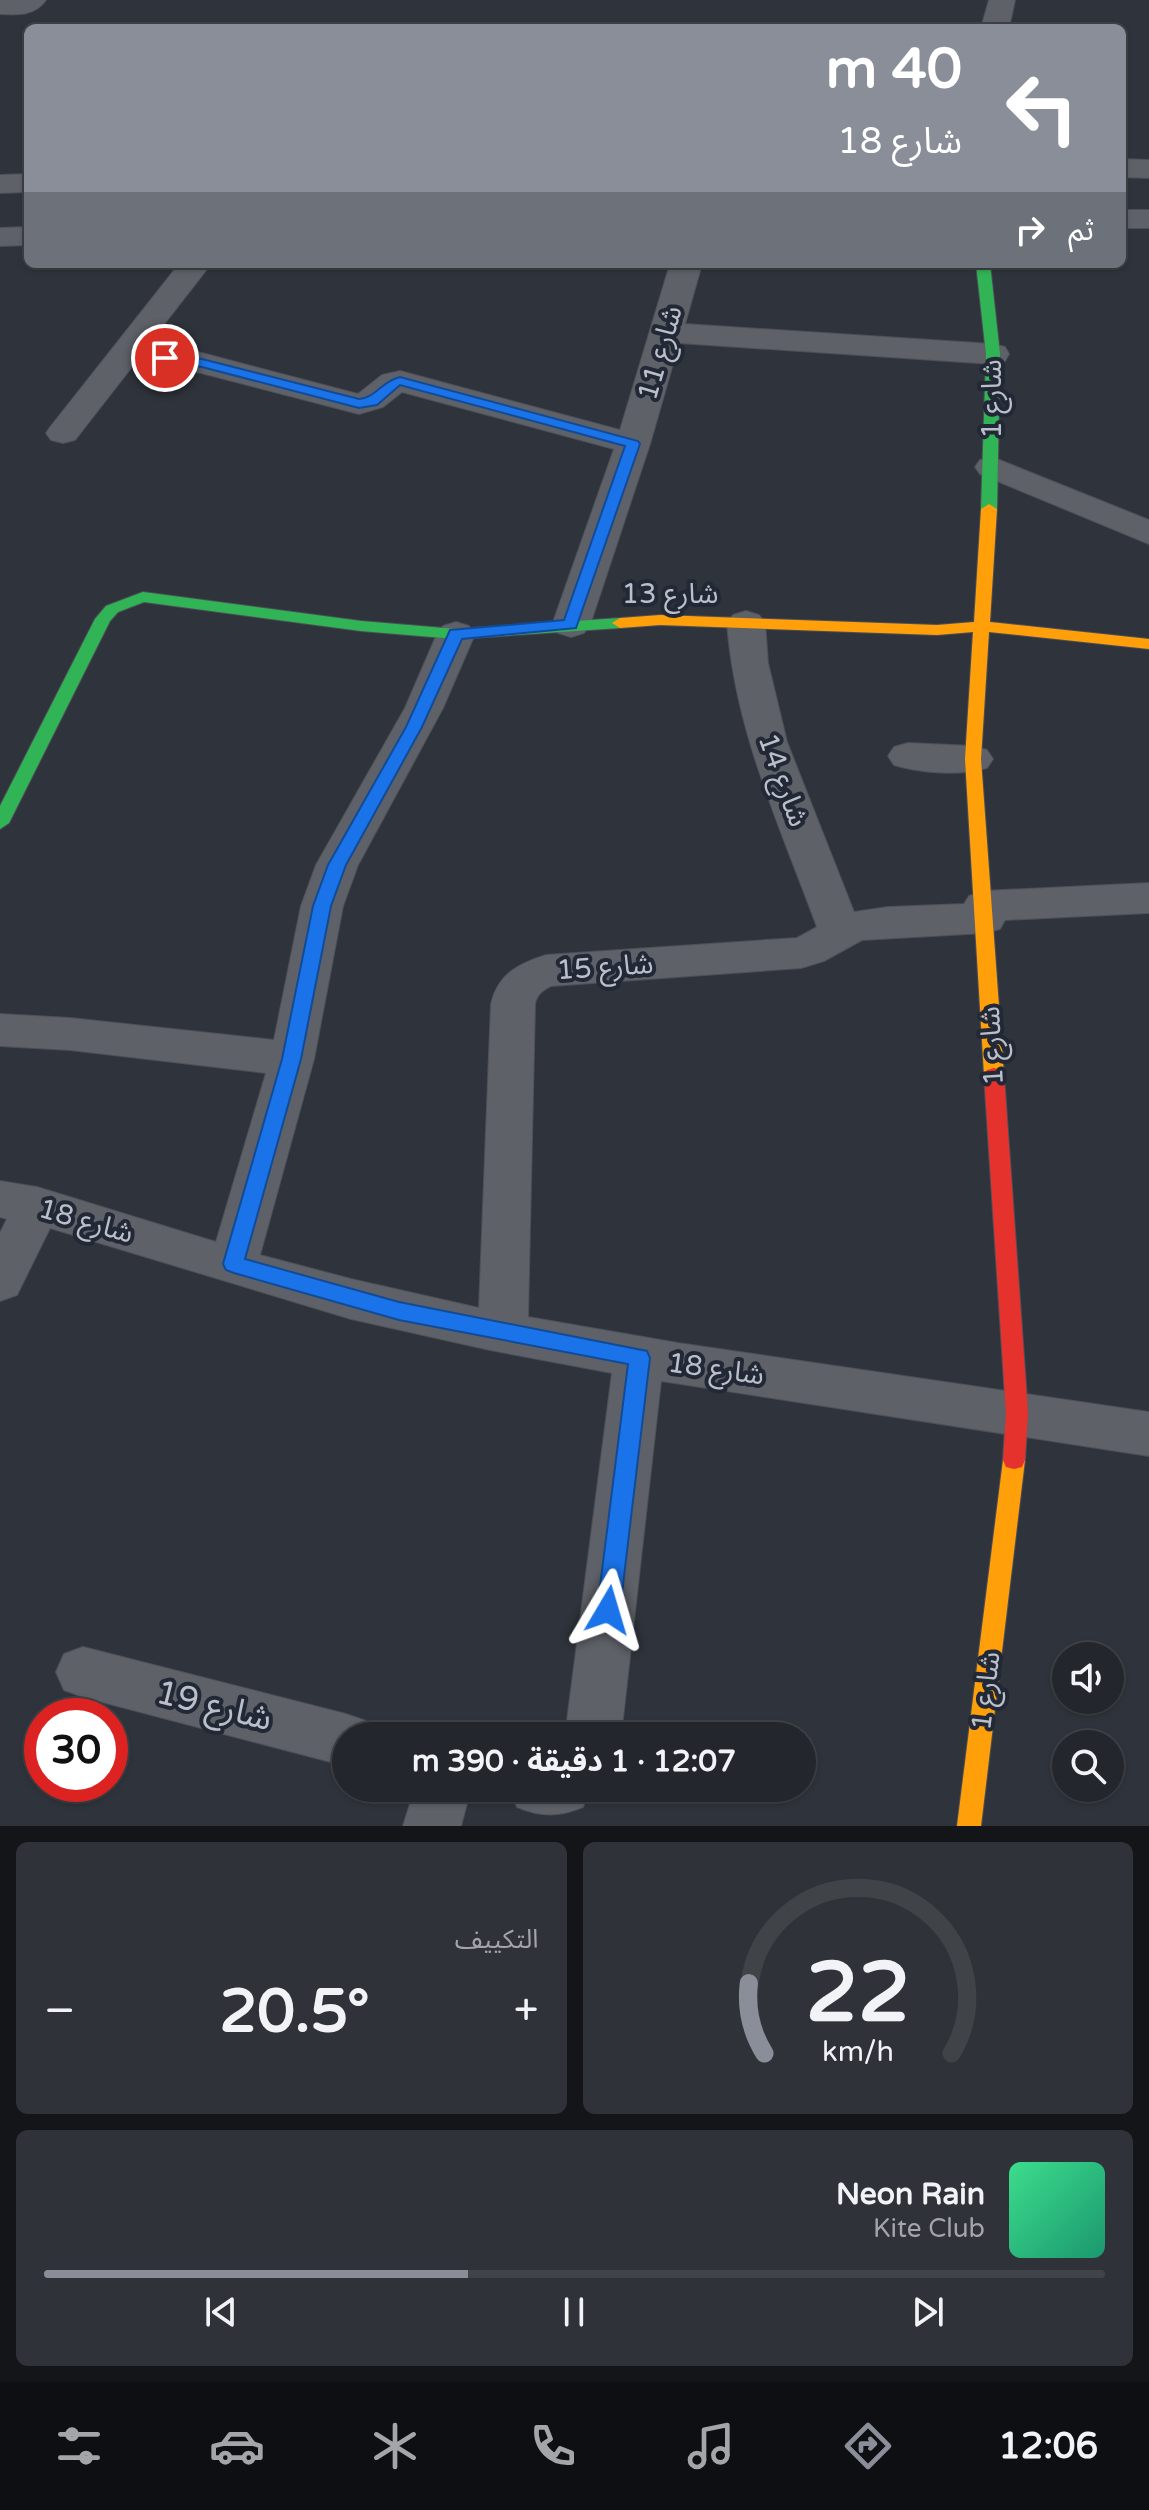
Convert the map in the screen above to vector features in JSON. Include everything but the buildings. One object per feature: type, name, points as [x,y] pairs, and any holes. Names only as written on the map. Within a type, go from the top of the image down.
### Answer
[{"type":"street","points":[[0,6],[20,7],[33,0]]},
{"type":"street","points":[[996,24],[1002,0]]},
{"type":"street","points":[[1126,168],[1149,169]]},
{"type":"street","points":[[0,184],[24,183]]},
{"type":"street","points":[[1126,219],[1149,219]]},
{"type":"street","points":[[0,237],[24,236]]},
{"type":"street","points":[[0,259],[24,259]]},
{"type":"street","points":[[63,433],[192,268]]},
{"type":"street","name":"شارع 11","points":[[571,625],[633,444],[685,268]]},
{"type":"street","name":"شارع 1","points":[[969,1826],[1013,1470],[1017,1413],[973,759],[992,467],[993,354],[983,268]]},
{"type":"street","points":[[666,332],[993,354]]},
{"type":"street","points":[[127,352],[202,363],[359,404],[372,402],[391,384],[400,381],[633,444]]},
{"type":"street","points":[[992,467],[1149,533]]},
{"type":"street","name":"شارع 13","points":[[0,823],[103,619],[126,602],[160,597],[361,626],[456,634],[660,620],[937,630],[980,626],[1149,644]]},
{"type":"street","name":"شارع 14","points":[[746,623],[747,658],[753,694],[786,796],[817,866],[840,932]]},
{"type":"street","points":[[234,1264],[292,1059],[322,906],[337,865],[417,721],[456,634]]},
{"type":"street","points":[[908,756],[973,759]]},
{"type":"street","name":"شارع 15","points":[[503,1331],[513,1004],[515,993],[522,984],[546,971],[801,953],[825,944],[840,932],[861,925],[1149,898]]},
{"type":"street","points":[[0,1030],[70,1034],[292,1059]]},
{"type":"street","points":[[0,1281],[18,1203]]},
{"type":"street","name":"شارع 18","points":[[18,1203],[359,1301],[503,1331],[639,1358],[1149,1434]]},
{"type":"street","points":[[595,1722],[639,1358]]},
{"type":"street","name":"شارع 19","points":[[83,1672],[332,1736]]},
{"type":"street","points":[[432,1826],[439,1802]]},
{"type":"traffic: fast","points":[[983,268],[993,354],[989,509]]},
{"type":"traffic: fast","points":[[0,823],[103,619],[112,609],[143,597],[361,626],[456,634],[620,623]]},
{"type":"traffic: slow","points":[[989,509],[973,759],[994,1075]]},
{"type":"traffic: slow","points":[[620,623],[660,620],[937,630],[980,626],[1149,644]]},
{"type":"traffic: slow","points":[[969,1826],[1014,1460]]},
{"type":"traffic: jam","points":[[994,1075],[1017,1413],[1014,1460]]},
{"type":"route","points":[[165,358],[202,363],[359,404],[376,400],[391,384],[400,381],[633,444],[571,625],[456,634],[424,708],[337,865],[322,906],[292,1059],[234,1264],[399,1311],[639,1358],[608,1610]]}]
